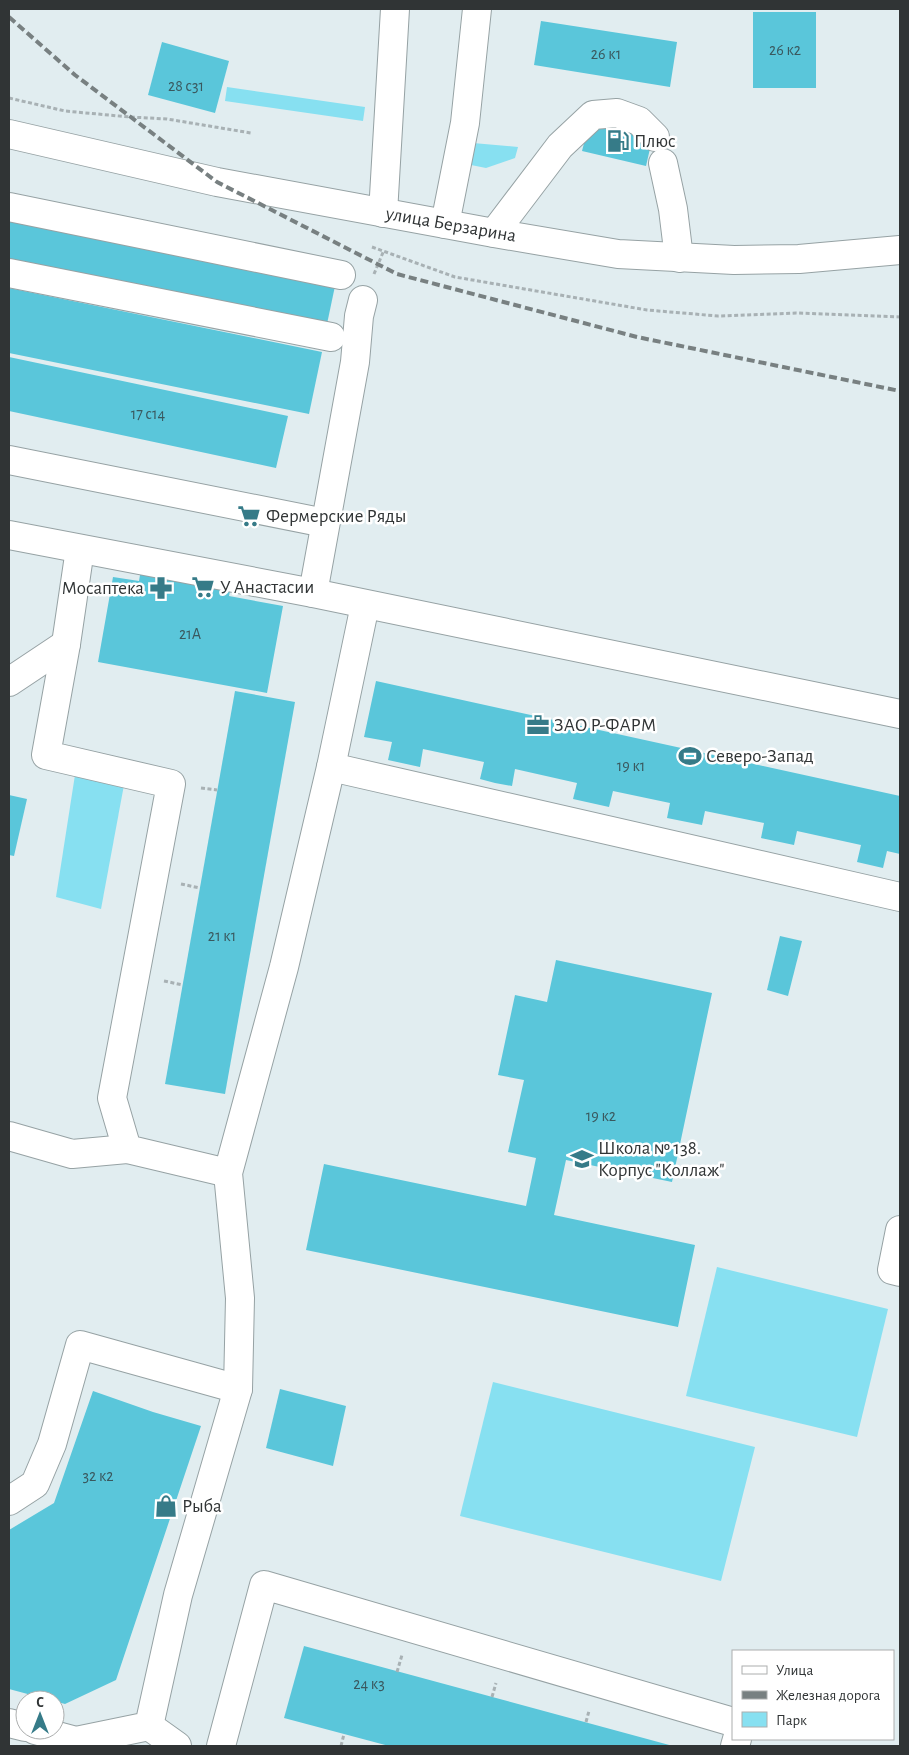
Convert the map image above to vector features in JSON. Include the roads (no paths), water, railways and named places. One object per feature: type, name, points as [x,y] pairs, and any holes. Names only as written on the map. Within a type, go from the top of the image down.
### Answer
[{"type":"street","points":[[383,213],[394,9]]},
{"type":"street","points":[[445,224],[465,123],[477,9]]},
{"type":"street","points":[[494,233],[560,146],[593,115],[616,113],[624,115],[639,121],[655,137]]},
{"type":"street","name":"улица Берзарина","points":[[9,134],[217,182],[618,254],[734,260],[799,259],[900,250]]},
{"type":"street","points":[[663,163],[673,209],[680,258]]},
{"type":"street","points":[[9,207],[340,275]]},
{"type":"street","points":[[9,273],[331,337]]},
{"type":"street","points":[[313,593],[354,362],[359,316],[363,300]]},
{"type":"street","points":[[9,460],[325,524]]},
{"type":"street","points":[[9,535],[313,593],[900,714]]},
{"type":"street","points":[[80,549],[66,644],[46,755],[171,784],[112,1098],[127,1149]]},
{"type":"street","points":[[149,1726],[178,1595],[238,1389],[240,1298],[228,1172],[284,967],[331,767],[365,605]]},
{"type":"street","points":[[9,682],[66,644]]},
{"type":"street","points":[[331,767],[900,897]]},
{"type":"street","points":[[9,1136],[72,1154],[127,1149],[228,1172]]},
{"type":"street","points":[[900,1230],[892,1270],[900,1272]]},
{"type":"street","points":[[9,1501],[35,1484],[52,1444],[80,1345],[238,1389]]},
{"type":"street","points":[[222,1746],[264,1585],[732,1722]]},
{"type":"street","points":[[76,1744],[149,1726],[178,1746]]},
{"type":"railway","points":[[9,17],[75,75],[217,182],[397,274],[637,337],[900,391]]},
{"type":"place","name":"Плюс","points":[[618,141]]},
{"type":"place","name":"Фермерские Ряды","points":[[249,516]]},
{"type":"place","name":"У Анастасии","points":[[203,587]]},
{"type":"place","name":"Мосаптека","points":[[161,588]]},
{"type":"place","name":"ЗАО Р-ФАРМ","points":[[538,725]]},
{"type":"place","name":"Северо-Запад","points":[[690,756]]},
{"type":"place","name":"Школа № 138. Корпус \"Коллаж\"","points":[[582,1159]]},
{"type":"place","name":"Рыба","points":[[166,1506]]}]
